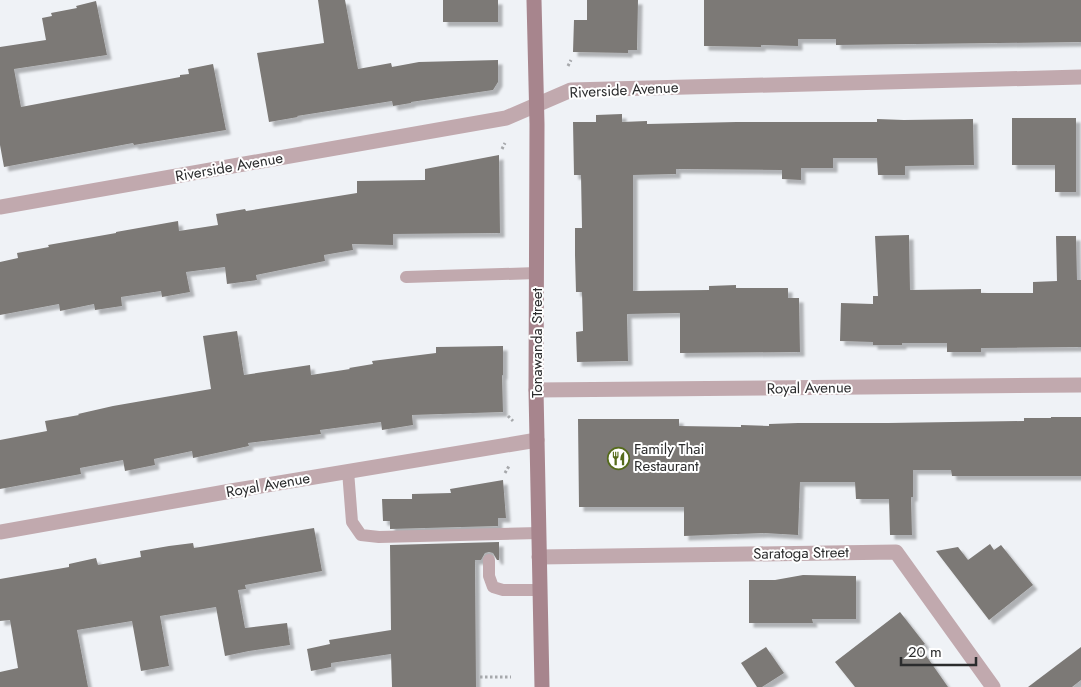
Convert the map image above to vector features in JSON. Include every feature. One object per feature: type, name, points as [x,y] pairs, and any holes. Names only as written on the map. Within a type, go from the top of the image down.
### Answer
[{"type":"street","name":"Tonawanda Street","points":[[534,0],[537,104],[536,390],[542,687]]},
{"type":"street","name":"Riverside Avenue","points":[[0,207],[506,118],[571,90],[1081,77]]},
{"type":"street","name":"Royal Avenue","points":[[536,390],[1081,385]]},
{"type":"street","name":"Royal Avenue","points":[[0,532],[537,440]]},
{"type":"street","name":"Saratoga Street","points":[[539,556],[896,552],[993,687]]},
{"type":"lane","points":[[406,277],[537,274]]},
{"type":"lane","points":[[348,471],[352,522],[361,535],[489,539],[539,533]]},
{"type":"lane","points":[[489,560],[489,576],[493,587],[503,590],[540,590]]},
{"type":"path","points":[[568,66],[572,60]]},
{"type":"path","points":[[502,150],[505,143]]},
{"type":"path","points":[[508,416],[513,422]]},
{"type":"path","points":[[505,473],[508,466]]},
{"type":"path","points":[[480,677],[511,677]]},
{"type":"building","points":[[318,0],[345,0],[358,69],[391,63],[392,67],[419,62],[498,60],[498,82],[493,90],[393,106],[392,101],[269,122],[257,53],[324,43]]},
{"type":"building","points":[[443,0],[498,0],[498,22],[443,22]]},
{"type":"building","points":[[587,0],[638,0],[637,50],[628,50],[628,53],[573,52],[574,20],[587,20]]},
{"type":"building","points":[[704,0],[1081,0],[1081,42],[836,45],[836,39],[798,39],[798,46],[704,46]]},
{"type":"building","points":[[96,1],[107,55],[14,69],[21,107],[180,77],[180,75],[189,74],[188,69],[213,64],[226,130],[134,145],[133,143],[4,167],[0,145],[0,47],[46,40],[42,18],[52,16],[51,13],[77,8],[76,6]]},
{"type":"building","points":[[622,114],[622,122],[647,121],[647,124],[877,122],[877,119],[973,119],[974,165],[905,166],[905,175],[878,175],[877,158],[833,158],[833,168],[801,168],[801,180],[782,179],[782,170],[676,169],[676,174],[633,175],[633,291],[709,290],[709,286],[736,285],[736,288],[788,288],[788,298],[799,298],[800,352],[680,353],[680,313],[627,314],[628,361],[577,362],[576,332],[583,331],[582,292],[576,292],[575,228],[582,228],[581,175],[574,175],[573,122],[596,122],[596,115]]},
{"type":"building","points":[[1012,118],[1076,118],[1076,192],[1055,192],[1055,165],[1012,165]]},
{"type":"building","points":[[499,155],[500,233],[393,234],[393,245],[352,244],[353,250],[324,255],[325,261],[256,275],[257,280],[227,284],[225,267],[186,272],[190,292],[162,297],[161,291],[121,297],[122,306],[95,310],[94,304],[60,311],[59,304],[0,315],[0,262],[18,258],[17,253],[49,247],[48,245],[178,221],[179,231],[218,225],[216,214],[357,193],[357,181],[425,180],[425,169]]},
{"type":"building","points":[[909,235],[910,290],[981,289],[981,293],[1033,293],[1033,282],[1057,281],[1056,236],[1076,236],[1077,280],[1081,280],[1081,347],[981,348],[981,352],[947,352],[947,343],[873,345],[873,342],[840,341],[841,303],[873,304],[873,296],[878,296],[875,236]]},
{"type":"building","points":[[237,331],[244,375],[310,365],[311,375],[373,364],[372,361],[436,353],[436,347],[503,346],[503,412],[412,415],[413,425],[382,430],[381,422],[320,430],[321,434],[248,443],[249,446],[193,458],[192,451],[154,459],[155,465],[125,471],[123,460],[80,468],[81,474],[0,489],[0,440],[47,431],[45,421],[113,406],[211,389],[203,336]]},
{"type":"building","points":[[1081,417],[1081,476],[952,476],[951,470],[913,470],[913,497],[911,497],[912,535],[890,535],[889,499],[856,499],[855,482],[800,482],[798,535],[764,533],[684,536],[684,507],[579,507],[578,419],[679,419],[679,426],[741,427],[741,425],[769,426],[769,424],[798,423],[1024,421],[1024,418]]},
{"type":"building","points":[[503,480],[506,518],[498,518],[498,526],[390,529],[390,521],[383,521],[382,499],[412,499],[412,494],[451,493],[450,489]]},
{"type":"building","points":[[314,528],[322,571],[245,585],[246,589],[238,590],[245,628],[287,623],[290,645],[225,656],[216,607],[160,616],[169,666],[141,671],[132,621],[77,630],[88,687],[0,687],[0,672],[18,668],[10,620],[0,621],[0,579],[69,567],[69,564],[96,558],[98,565],[141,557],[140,551],[169,546],[193,543],[194,548]]},
{"type":"building","points":[[499,542],[499,560],[497,560],[493,553],[489,552],[485,553],[481,560],[475,560],[476,687],[392,687],[391,654],[331,663],[331,667],[311,671],[307,649],[330,644],[329,640],[391,630],[390,545]]},
{"type":"building","points":[[990,544],[994,550],[1001,545],[1033,585],[989,620],[936,551],[958,547],[968,560]]},
{"type":"building","points":[[803,575],[856,576],[856,619],[812,619],[813,623],[749,623],[749,580],[775,580]]},
{"type":"building","points":[[900,612],[925,644],[920,647],[948,687],[855,687],[835,662]]},
{"type":"building","points":[[766,647],[784,673],[762,687],[757,687],[741,663]]},
{"type":"building","points":[[1081,647],[1081,680],[1072,687],[1028,687]]},
{"type":"place","name":"Family Thai Restaurant","points":[[618,458]]}]
